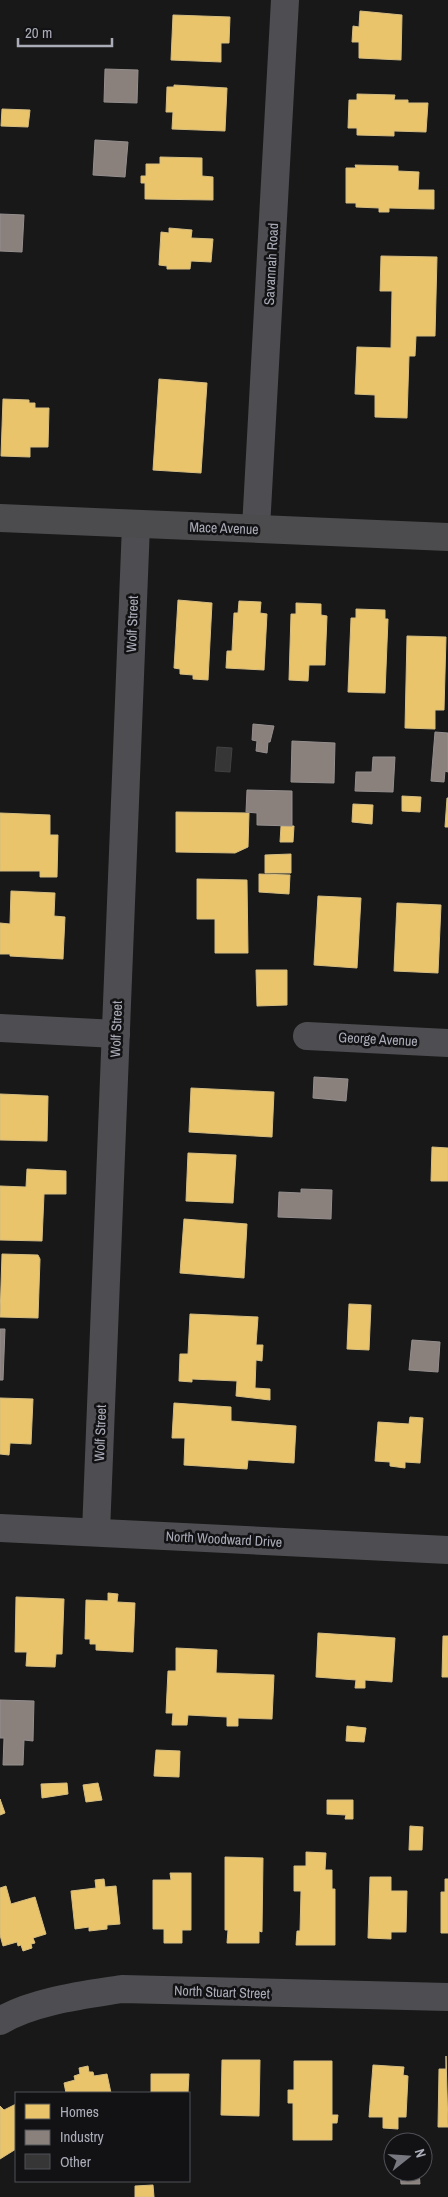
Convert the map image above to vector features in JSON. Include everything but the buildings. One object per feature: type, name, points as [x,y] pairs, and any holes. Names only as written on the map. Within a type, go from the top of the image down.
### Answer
[{"type":"main road","name":"Mace Avenue","points":[[0,518],[448,537]]},
{"type":"street","name":"Savannah Road","points":[[256,528],[285,0]]},
{"type":"street","name":"Wolf Street","points":[[96,1532],[136,525]]},
{"type":"street","points":[[0,1028],[116,1034]]},
{"type":"street","name":"George Avenue","points":[[307,1036],[448,1042]]},
{"type":"street","name":"North Woodward Drive","points":[[0,1528],[448,1550]]},
{"type":"street","name":"North Stuart Street","points":[[0,2021],[41,2005],[75,1996],[122,1989],[448,1997]]}]
